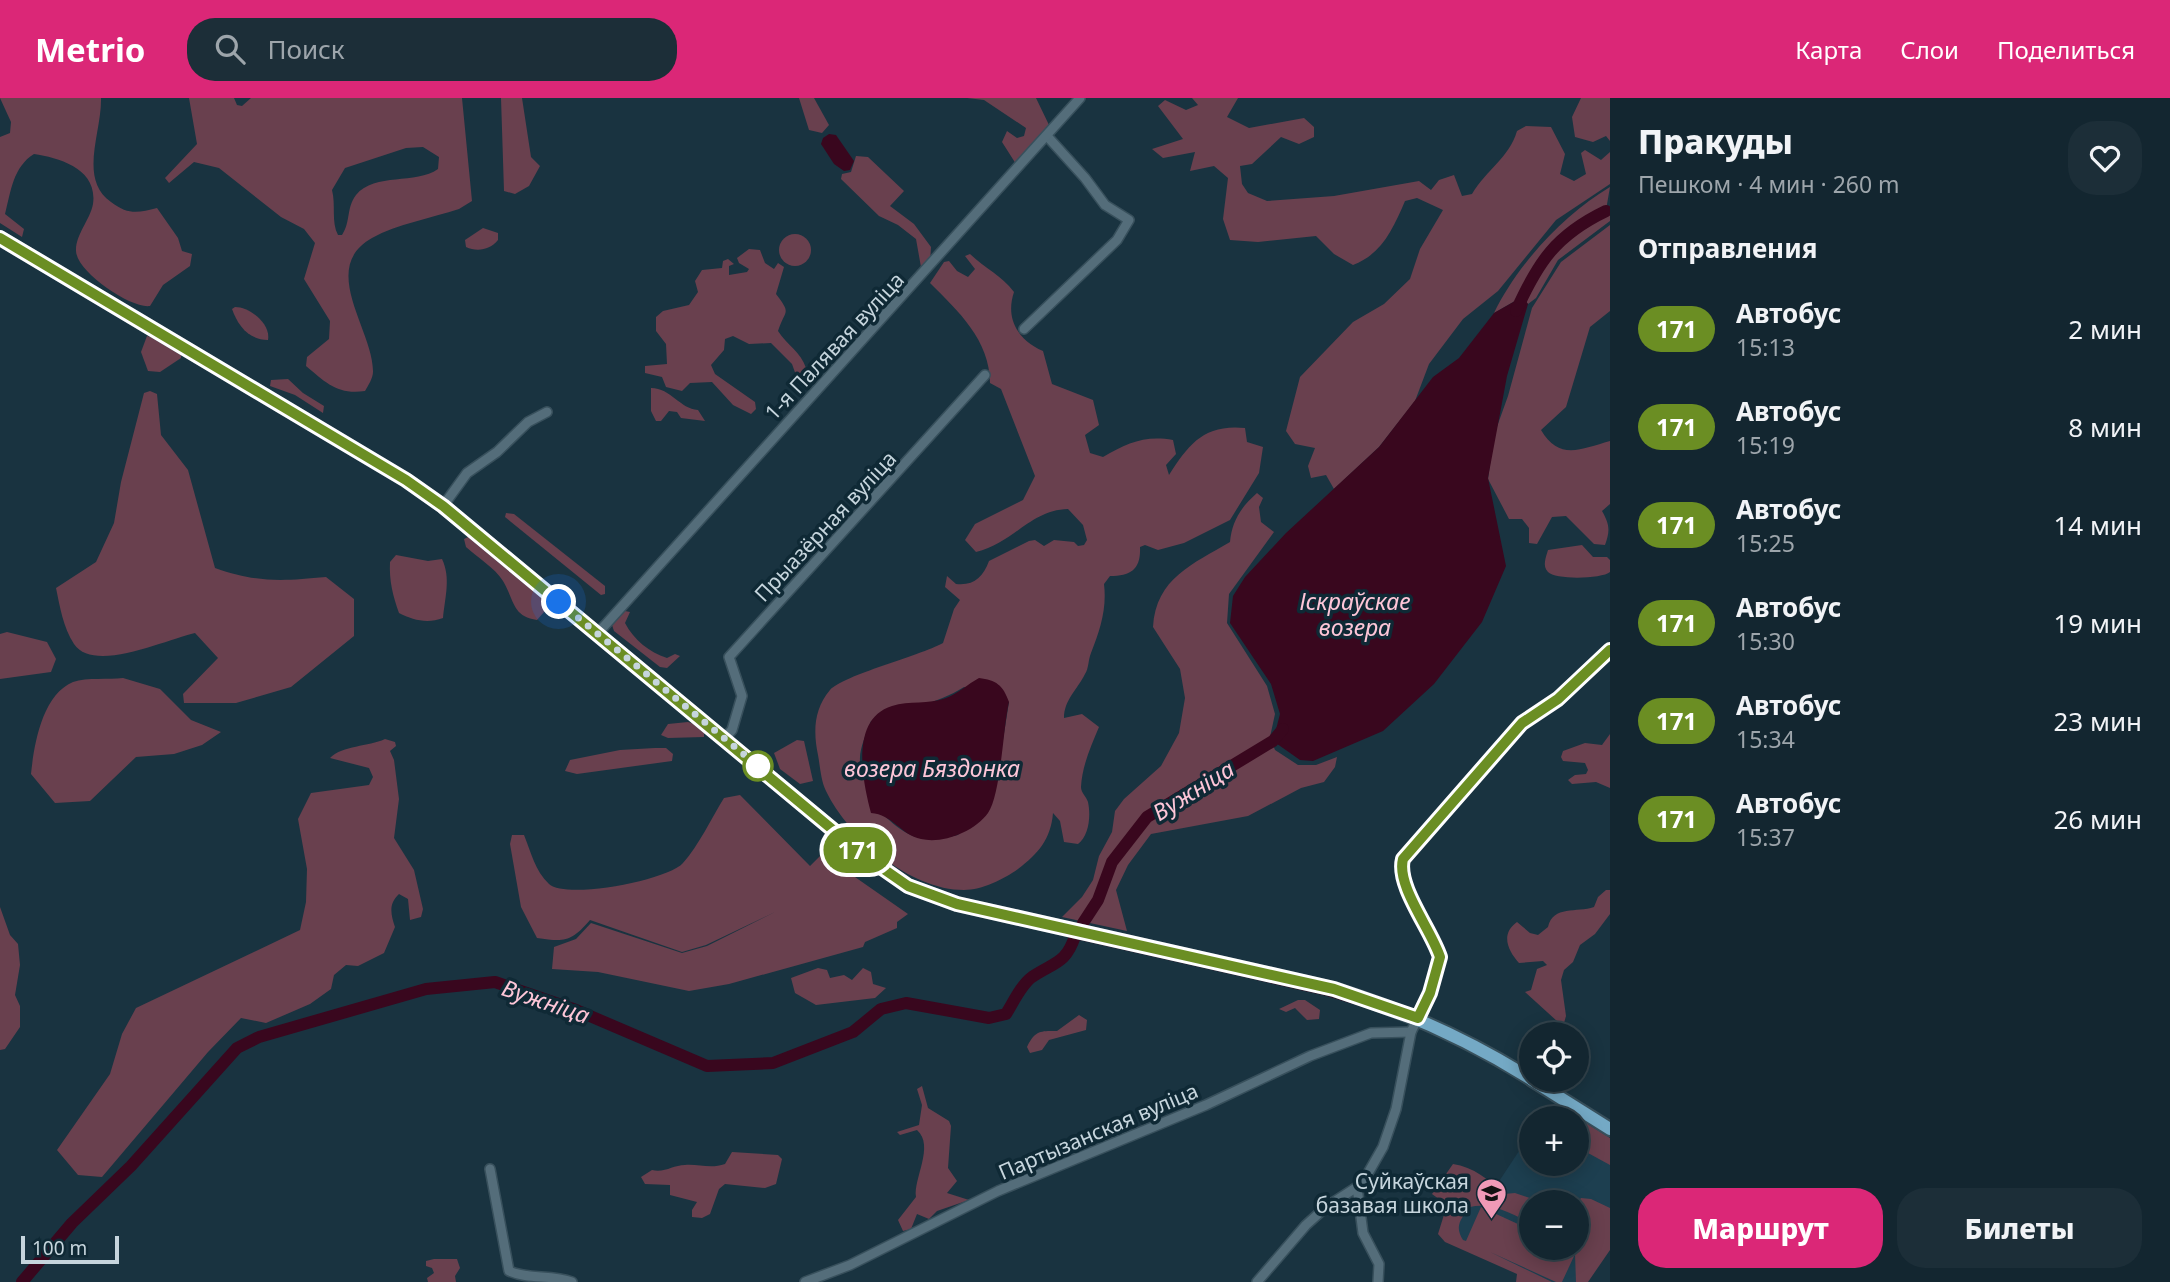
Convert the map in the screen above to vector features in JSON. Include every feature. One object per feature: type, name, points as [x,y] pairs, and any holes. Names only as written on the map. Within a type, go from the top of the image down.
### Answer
[{"type":"main road","points":[[0,238],[406,480],[443,506],[884,871],[928,894],[957,904],[1334,989],[1418,1018],[1519,1071]]},
{"type":"main road","points":[[1552,1092],[1610,1129]]},
{"type":"street","name":"1-я Палявая вуліца","points":[[598,634],[1080,98]]},
{"type":"street","points":[[1024,329],[1116,240],[1129,220],[1105,205],[1085,178],[1046,136]]},
{"type":"street","name":"Прыазёрная вуліца","points":[[724,739],[739,712],[742,696],[729,657],[985,375]]},
{"type":"street","points":[[443,506],[467,473],[497,452],[528,422],[547,412]]},
{"type":"street","points":[[1257,1282],[1306,1225],[1326,1207],[1357,1187],[1383,1147],[1396,1109],[1410,1032],[1430,993],[1440,957],[1405,885],[1401,869],[1403,859],[1522,723],[1558,699],[1610,650]]},
{"type":"street","name":"Партызанская вуліца","points":[[804,1282],[850,1265],[998,1191],[1206,1105],[1310,1056],[1371,1032],[1410,1032]]},
{"type":"street","points":[[490,1169],[509,1271],[519,1275],[557,1276],[572,1282]]},
{"type":"street","points":[[1357,1187],[1363,1233],[1379,1264],[1378,1282]]},
{"type":"shaded area","points":[[0,98],[101,98],[94,168],[101,192],[111,202],[128,211],[139,212],[157,208],[178,238],[182,251],[192,254],[190,266],[163,285],[150,306],[118,295],[94,278],[78,259],[77,244],[93,204],[93,192],[90,182],[75,167],[34,154],[27,159],[11,188],[5,214],[24,229],[22,237],[0,223],[0,137],[10,133],[11,122]]},
{"type":"shaded area","points":[[189,98],[234,98],[237,105],[242,106],[251,98],[462,98],[472,201],[459,209],[403,225],[372,238],[357,251],[350,266],[349,283],[353,301],[371,356],[373,374],[365,391],[340,389],[306,366],[307,357],[329,339],[330,321],[304,279],[315,243],[304,229],[281,217],[219,168],[194,162],[169,183],[165,178],[197,144]],"holes":[[[423,147],[439,157],[438,169],[429,174],[374,183],[364,188],[353,200],[345,230],[342,235],[338,235],[332,190],[345,168],[406,148]]]},
{"type":"shaded area","points":[[501,98],[522,98],[531,157],[540,166],[529,186],[515,194],[504,191]]},
{"type":"shaded area","points":[[799,98],[814,98],[829,125],[822,133],[809,130]]},
{"type":"shaded area","points":[[967,98],[1036,98],[1049,125],[1016,164],[1002,142],[1007,131],[1017,138],[1024,136],[1026,128],[984,100]]},
{"type":"shaded area","points":[[1192,98],[1238,98],[1227,117],[1249,128],[1304,118],[1314,127],[1314,137],[1299,144],[1281,137],[1252,164],[1240,166],[1242,184],[1248,193],[1267,201],[1334,196],[1419,181],[1431,190],[1439,180],[1454,175],[1462,196],[1472,194],[1509,149],[1517,131],[1526,126],[1551,127],[1565,154],[1560,174],[1574,181],[1586,174],[1581,153],[1585,150],[1601,160],[1610,152],[1610,184],[1556,220],[1498,291],[1463,319],[1429,364],[1415,401],[1379,447],[1334,489],[1326,475],[1311,478],[1308,466],[1315,448],[1295,444],[1286,431],[1300,377],[1353,322],[1384,304],[1410,279],[1420,249],[1443,210],[1417,198],[1405,201],[1391,231],[1379,247],[1353,265],[1334,254],[1316,236],[1258,242],[1230,240],[1223,219],[1228,178],[1214,166],[1190,171],[1195,152],[1163,158],[1152,149],[1183,139],[1158,106],[1165,100],[1186,110],[1198,105]]},
{"type":"shaded area","points":[[1581,98],[1610,98],[1610,141],[1606,136],[1593,142],[1575,137],[1572,117]]},
{"type":"shaded area","points":[[856,156],[868,157],[904,191],[890,206],[914,224],[931,247],[930,263],[921,267],[916,239],[898,225],[879,216],[841,179],[842,174],[851,172]]},
{"type":"shaded area","points":[[1610,187],[1606,210],[1610,210],[1610,221],[1558,260],[1536,298],[1528,304],[1522,297],[1494,313],[1516,277],[1543,242],[1575,212]]},
{"type":"shaded area","points":[[1610,225],[1610,311],[1590,327],[1566,407],[1541,430],[1548,440],[1563,449],[1580,449],[1610,441],[1610,504],[1602,511],[1608,524],[1608,536],[1605,545],[1594,544],[1566,516],[1552,517],[1537,544],[1529,543],[1529,528],[1522,519],[1509,519],[1488,479],[1494,435],[1508,396],[1532,308],[1561,262]]},
{"type":"shaded area","points":[[483,228],[498,233],[498,240],[483,249],[466,247],[465,240]]},
{"type":"shaded area","points":[[795,234],[806,239],[811,250],[806,261],[795,266],[784,261],[779,250],[784,239]]},
{"type":"shaded area","points":[[749,249],[760,250],[765,263],[774,269],[778,263],[784,267],[776,294],[786,312],[778,331],[801,357],[806,368],[801,378],[797,378],[792,364],[771,343],[749,344],[733,336],[725,339],[724,350],[711,365],[715,374],[755,402],[756,409],[751,414],[733,405],[712,382],[690,383],[682,391],[666,387],[662,377],[645,373],[645,366],[667,364],[666,344],[656,331],[656,317],[663,311],[689,305],[698,292],[695,281],[702,270],[722,268],[723,261],[728,259],[734,264],[729,266],[729,275],[747,272],[749,269],[739,263],[737,258]]},
{"type":"shaded area","points":[[970,254],[1014,292],[1011,311],[1016,328],[1027,341],[1043,351],[1052,384],[1093,400],[1099,425],[1085,435],[1090,453],[1103,457],[1136,441],[1173,440],[1176,454],[1166,465],[1169,475],[1191,445],[1199,438],[1219,429],[1245,428],[1247,442],[1263,447],[1259,473],[1230,520],[1184,543],[1158,550],[1145,545],[1140,547],[1139,561],[1133,570],[1124,575],[1110,576],[1104,584],[1105,602],[1100,628],[1086,672],[1069,700],[1064,718],[1082,714],[1099,727],[1087,756],[1082,779],[1081,789],[1088,802],[1089,813],[1087,831],[1082,840],[1078,844],[1064,842],[1060,821],[1053,813],[1050,831],[1037,852],[1025,863],[992,883],[964,890],[943,888],[902,871],[865,843],[849,826],[824,787],[815,729],[825,697],[838,684],[943,643],[954,609],[960,600],[945,587],[947,576],[956,584],[973,582],[981,576],[989,561],[1029,541],[1035,540],[1044,546],[1054,540],[1074,542],[1078,546],[1084,545],[1087,540],[1083,525],[1068,509],[1043,515],[1001,542],[976,552],[965,540],[975,524],[1023,500],[1035,476],[1001,389],[990,383],[985,353],[978,340],[961,316],[930,283],[944,262],[949,261],[957,271],[968,277],[975,269],[965,256]],"holes":[[[964,687],[1009,702],[996,784],[958,835],[929,839],[908,834],[868,801],[869,791],[860,756],[871,721],[931,702]]]},
{"type":"shaded area","points":[[235,307],[258,317],[266,328],[268,340],[255,338],[245,331],[234,315],[232,309]]},
{"type":"shaded area","points":[[147,336],[161,340],[181,354],[181,358],[160,372],[148,371],[141,352]]},
{"type":"shaded area","points":[[288,379],[303,393],[324,406],[323,413],[295,395],[270,386],[271,380]]},
{"type":"shaded area","points":[[651,388],[664,391],[686,406],[698,410],[705,421],[681,418],[677,412],[669,411],[661,421],[656,421],[651,411]]},
{"type":"shaded area","points":[[150,391],[157,394],[161,435],[188,470],[215,568],[270,580],[326,577],[354,599],[354,636],[291,687],[236,703],[184,703],[183,694],[218,658],[195,633],[132,652],[97,656],[84,652],[74,644],[67,631],[56,588],[96,562],[114,523],[121,482],[144,393]]},
{"type":"shaded area","points":[[1257,493],[1263,498],[1259,507],[1261,522],[1274,532],[1229,594],[1227,623],[1267,686],[1275,714],[1270,737],[1275,750],[1298,765],[1316,765],[1337,757],[1335,767],[1324,782],[1301,788],[1248,816],[1151,834],[1128,865],[1116,890],[1127,931],[1062,917],[1082,897],[1093,880],[1099,856],[1112,832],[1115,811],[1124,799],[1161,766],[1179,733],[1185,698],[1180,669],[1153,627],[1161,596],[1179,574],[1230,542],[1238,515]]},
{"type":"shaded area","points":[[506,513],[514,514],[605,586],[605,594],[601,595],[505,517]]},
{"type":"shaded area","points":[[470,536],[544,600],[544,612],[537,620],[518,611],[500,576],[466,547],[464,539]]},
{"type":"shaded area","points":[[1582,545],[1593,557],[1607,557],[1610,560],[1610,572],[1598,576],[1569,577],[1552,575],[1546,570],[1548,550]]},
{"type":"shaded area","points":[[396,555],[428,561],[442,559],[447,580],[443,618],[420,620],[399,613],[390,576],[390,562]]},
{"type":"shaded area","points":[[625,611],[630,612],[625,623],[643,645],[667,658],[675,654],[680,656],[667,668],[660,667],[614,631],[612,625]]},
{"type":"shaded area","points":[[7,632],[47,642],[56,659],[51,672],[0,679],[0,634]]},
{"type":"shaded area","points":[[123,678],[160,689],[191,720],[221,732],[202,745],[174,754],[136,757],[90,801],[55,803],[31,774],[37,736],[47,709],[62,688],[73,682]]},
{"type":"shaded area","points":[[688,722],[704,727],[704,737],[668,738],[661,735],[668,724]]},
{"type":"shaded area","points":[[1610,734],[1610,788],[1596,782],[1572,784],[1568,780],[1575,775],[1586,774],[1588,770],[1585,763],[1563,761],[1563,751],[1585,743],[1602,745]]},
{"type":"shaded area","points":[[385,739],[395,742],[396,746],[390,751],[394,760],[399,799],[394,838],[414,870],[423,909],[421,917],[410,920],[408,899],[399,894],[392,906],[395,927],[384,953],[358,966],[346,965],[334,975],[331,989],[310,1004],[266,1023],[241,1018],[208,1052],[102,1177],[78,1175],[57,1150],[110,1074],[122,1034],[136,1008],[300,930],[306,902],[307,869],[298,819],[311,793],[369,785],[373,777],[369,768],[330,758],[349,748]]},
{"type":"shaded area","points":[[797,740],[804,741],[813,781],[800,784],[780,769],[774,753]]},
{"type":"shaded area","points":[[666,748],[673,754],[672,761],[577,774],[565,771],[570,760],[620,750]]},
{"type":"shaded area","points":[[740,795],[810,866],[822,854],[908,914],[897,922],[897,928],[865,942],[863,947],[729,984],[689,991],[598,972],[552,969],[554,947],[576,939],[591,923],[682,953],[707,946],[775,912],[706,945],[682,952],[590,920],[578,933],[567,939],[537,938],[521,907],[510,844],[512,835],[524,835],[537,867],[549,884],[575,890],[617,886],[658,876],[683,863],[700,840],[724,798]]},
{"type":"shaded area","points":[[1610,890],[1610,914],[1595,934],[1580,945],[1573,962],[1564,970],[1561,980],[1566,1016],[1564,1022],[1558,1022],[1525,992],[1531,990],[1537,969],[1547,965],[1543,961],[1519,963],[1509,948],[1507,937],[1517,922],[1530,933],[1538,935],[1548,927],[1555,915],[1594,907],[1598,897]]},
{"type":"shaded area","points":[[0,907],[10,935],[18,944],[20,965],[15,995],[20,1006],[20,1027],[5,1049],[0,1050]]},
{"type":"shaded area","points":[[818,968],[827,970],[830,978],[844,975],[852,980],[863,968],[871,972],[873,984],[886,988],[875,998],[816,1005],[795,993],[791,978]]},
{"type":"shaded area","points":[[1298,1000],[1305,1000],[1320,1010],[1319,1019],[1307,1020],[1295,1008],[1286,1012],[1279,1009]]},
{"type":"shaded area","points":[[1079,1015],[1087,1020],[1086,1030],[1049,1040],[1042,1050],[1030,1053],[1027,1047],[1036,1034],[1057,1031]]},
{"type":"shaded area","points":[[922,1086],[928,1108],[949,1121],[951,1126],[948,1168],[957,1181],[947,1193],[969,1200],[937,1211],[929,1219],[917,1214],[911,1229],[903,1231],[898,1220],[916,1197],[924,1145],[917,1130],[900,1135],[897,1132],[919,1125],[922,1105],[917,1089]]},
{"type":"shaded area","points":[[1589,1125],[1610,1138],[1610,1165],[1589,1154]]},
{"type":"shaded area","name":"Суйкаўская базавая школа","points":[[1589,1148],[1610,1163],[1610,1243],[1579,1282],[1541,1282],[1443,1238],[1468,1189],[1488,1198],[1519,1151],[1519,1176],[1589,1176]]},
{"type":"shaded area","points":[[732,1152],[778,1155],[782,1159],[776,1184],[765,1188],[725,1184],[719,1189],[710,1214],[702,1218],[692,1217],[692,1210],[697,1202],[670,1195],[670,1185],[645,1184],[641,1177],[652,1170],[681,1165],[725,1164]]},
{"type":"shaded area","points":[[1453,1164],[1481,1175],[1504,1194],[1519,1194],[1519,1218],[1494,1207],[1478,1206],[1470,1207],[1461,1219],[1460,1235],[1466,1241],[1481,1207],[1519,1224],[1519,1260],[1572,1260],[1562,1282],[1556,1282],[1490,1252],[1552,1282],[1516,1282],[1517,1274],[1445,1242],[1438,1234],[1447,1205],[1432,1194]]},
{"type":"shaded area","points":[[1591,1199],[1610,1208],[1610,1250],[1588,1282],[1576,1282],[1575,1260],[1589,1260]]},
{"type":"shaded area","points":[[457,1259],[460,1268],[455,1276],[456,1282],[428,1282],[427,1278],[434,1273],[432,1268],[426,1266],[426,1261]]},
{"type":"water","points":[[829,134],[836,135],[854,161],[850,170],[844,171],[834,164],[821,144],[823,138]]},
{"type":"water","name":"Іскраўскае возера","points":[[1522,297],[1528,304],[1507,376],[1488,478],[1506,566],[1482,622],[1434,684],[1383,731],[1313,761],[1300,760],[1273,741],[1280,714],[1271,684],[1230,623],[1233,596],[1245,577],[1286,533],[1379,447],[1433,377],[1459,358],[1494,313]]},
{"type":"water","name":"возера Бяздонка","points":[[979,678],[998,684],[1009,702],[999,776],[988,813],[975,826],[958,835],[930,840],[914,837],[885,817],[871,813],[862,753],[869,724],[878,713],[892,706],[946,698]]},
{"type":"waterway","name":"Вужніца","points":[[1516,311],[1532,278],[1550,252],[1574,230],[1606,211]]},
{"type":"waterway","name":"Вужніца","points":[[1083,923],[1098,900],[1112,862],[1147,817],[1273,741],[1283,729]]},
{"type":"waterway","name":"Вужніца","points":[[22,1282],[72,1223],[131,1166],[237,1048],[259,1037],[426,989],[495,982],[576,1010],[707,1066],[773,1063],[853,1032],[881,1009],[906,1003],[989,1018],[1006,1014],[1024,985],[1063,957],[1075,936]]},
{"type":"waterway","points":[[1075,938],[1327,995],[1389,1014]]},
{"type":"bus line","name":"171","points":[[0,238],[406,480],[443,506],[884,871],[908,886],[957,904],[1334,989],[1418,1018],[1430,993],[1440,957],[1405,885],[1401,869],[1403,859],[1522,723],[1558,699],[1610,650]]},
{"type":"place","name":"Суйкаўская базавая школа","points":[[1492,1220]]},
{"type":"route","points":[[559,602],[758,766]]}]
